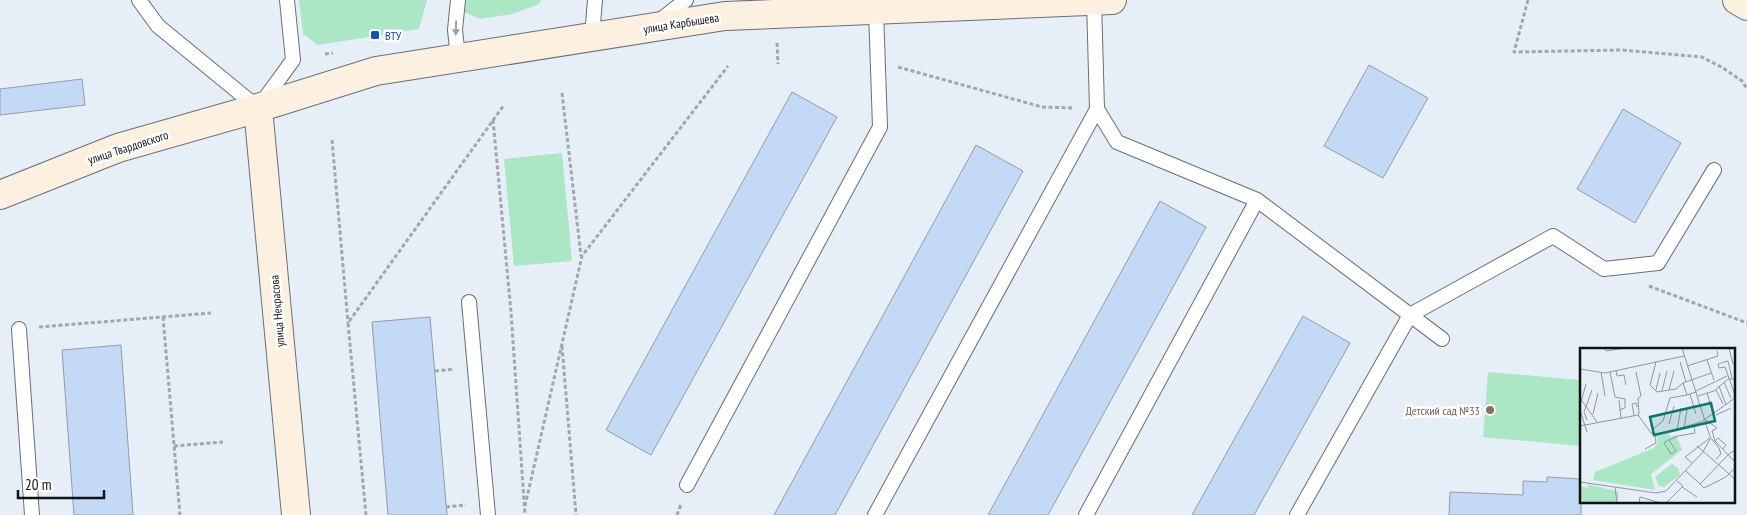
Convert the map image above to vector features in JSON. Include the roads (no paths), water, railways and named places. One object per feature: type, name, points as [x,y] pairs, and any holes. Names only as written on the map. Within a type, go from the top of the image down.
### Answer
[{"type":"street","name":"улица Карбышева","points":[[258,108],[376,70],[725,16],[1103,0]]},
{"type":"street","points":[[1737,0],[1747,6]]},
{"type":"street","name":"улица Твардовского","points":[[0,195],[118,148],[258,108]]},
{"type":"street","name":"улица Некрасова","points":[[258,108],[296,515]]},
{"type":"lane","points":[[139,0],[158,26],[258,108],[293,60],[287,0]]},
{"type":"lane","points":[[458,0],[454,30],[458,57]]},
{"type":"lane","points":[[592,36],[595,0]]},
{"type":"lane","points":[[651,27],[686,0]]},
{"type":"lane","points":[[876,515],[1097,109],[1103,0]]},
{"type":"lane","points":[[687,485],[880,127],[876,10]]},
{"type":"lane","points":[[1097,109],[1117,142],[1257,200],[1442,339]]},
{"type":"lane","points":[[1297,515],[1410,315],[1553,236],[1604,269],[1658,263],[1714,170]]},
{"type":"lane","points":[[1086,515],[1257,200]]},
{"type":"lane","points":[[469,302],[488,515]]},
{"type":"lane","points":[[18,329],[32,515]]},
{"type":"place","name":"ВТУ","points":[[375,35]]},
{"type":"place","name":"Детский сад №33","points":[[1490,410]]}]
